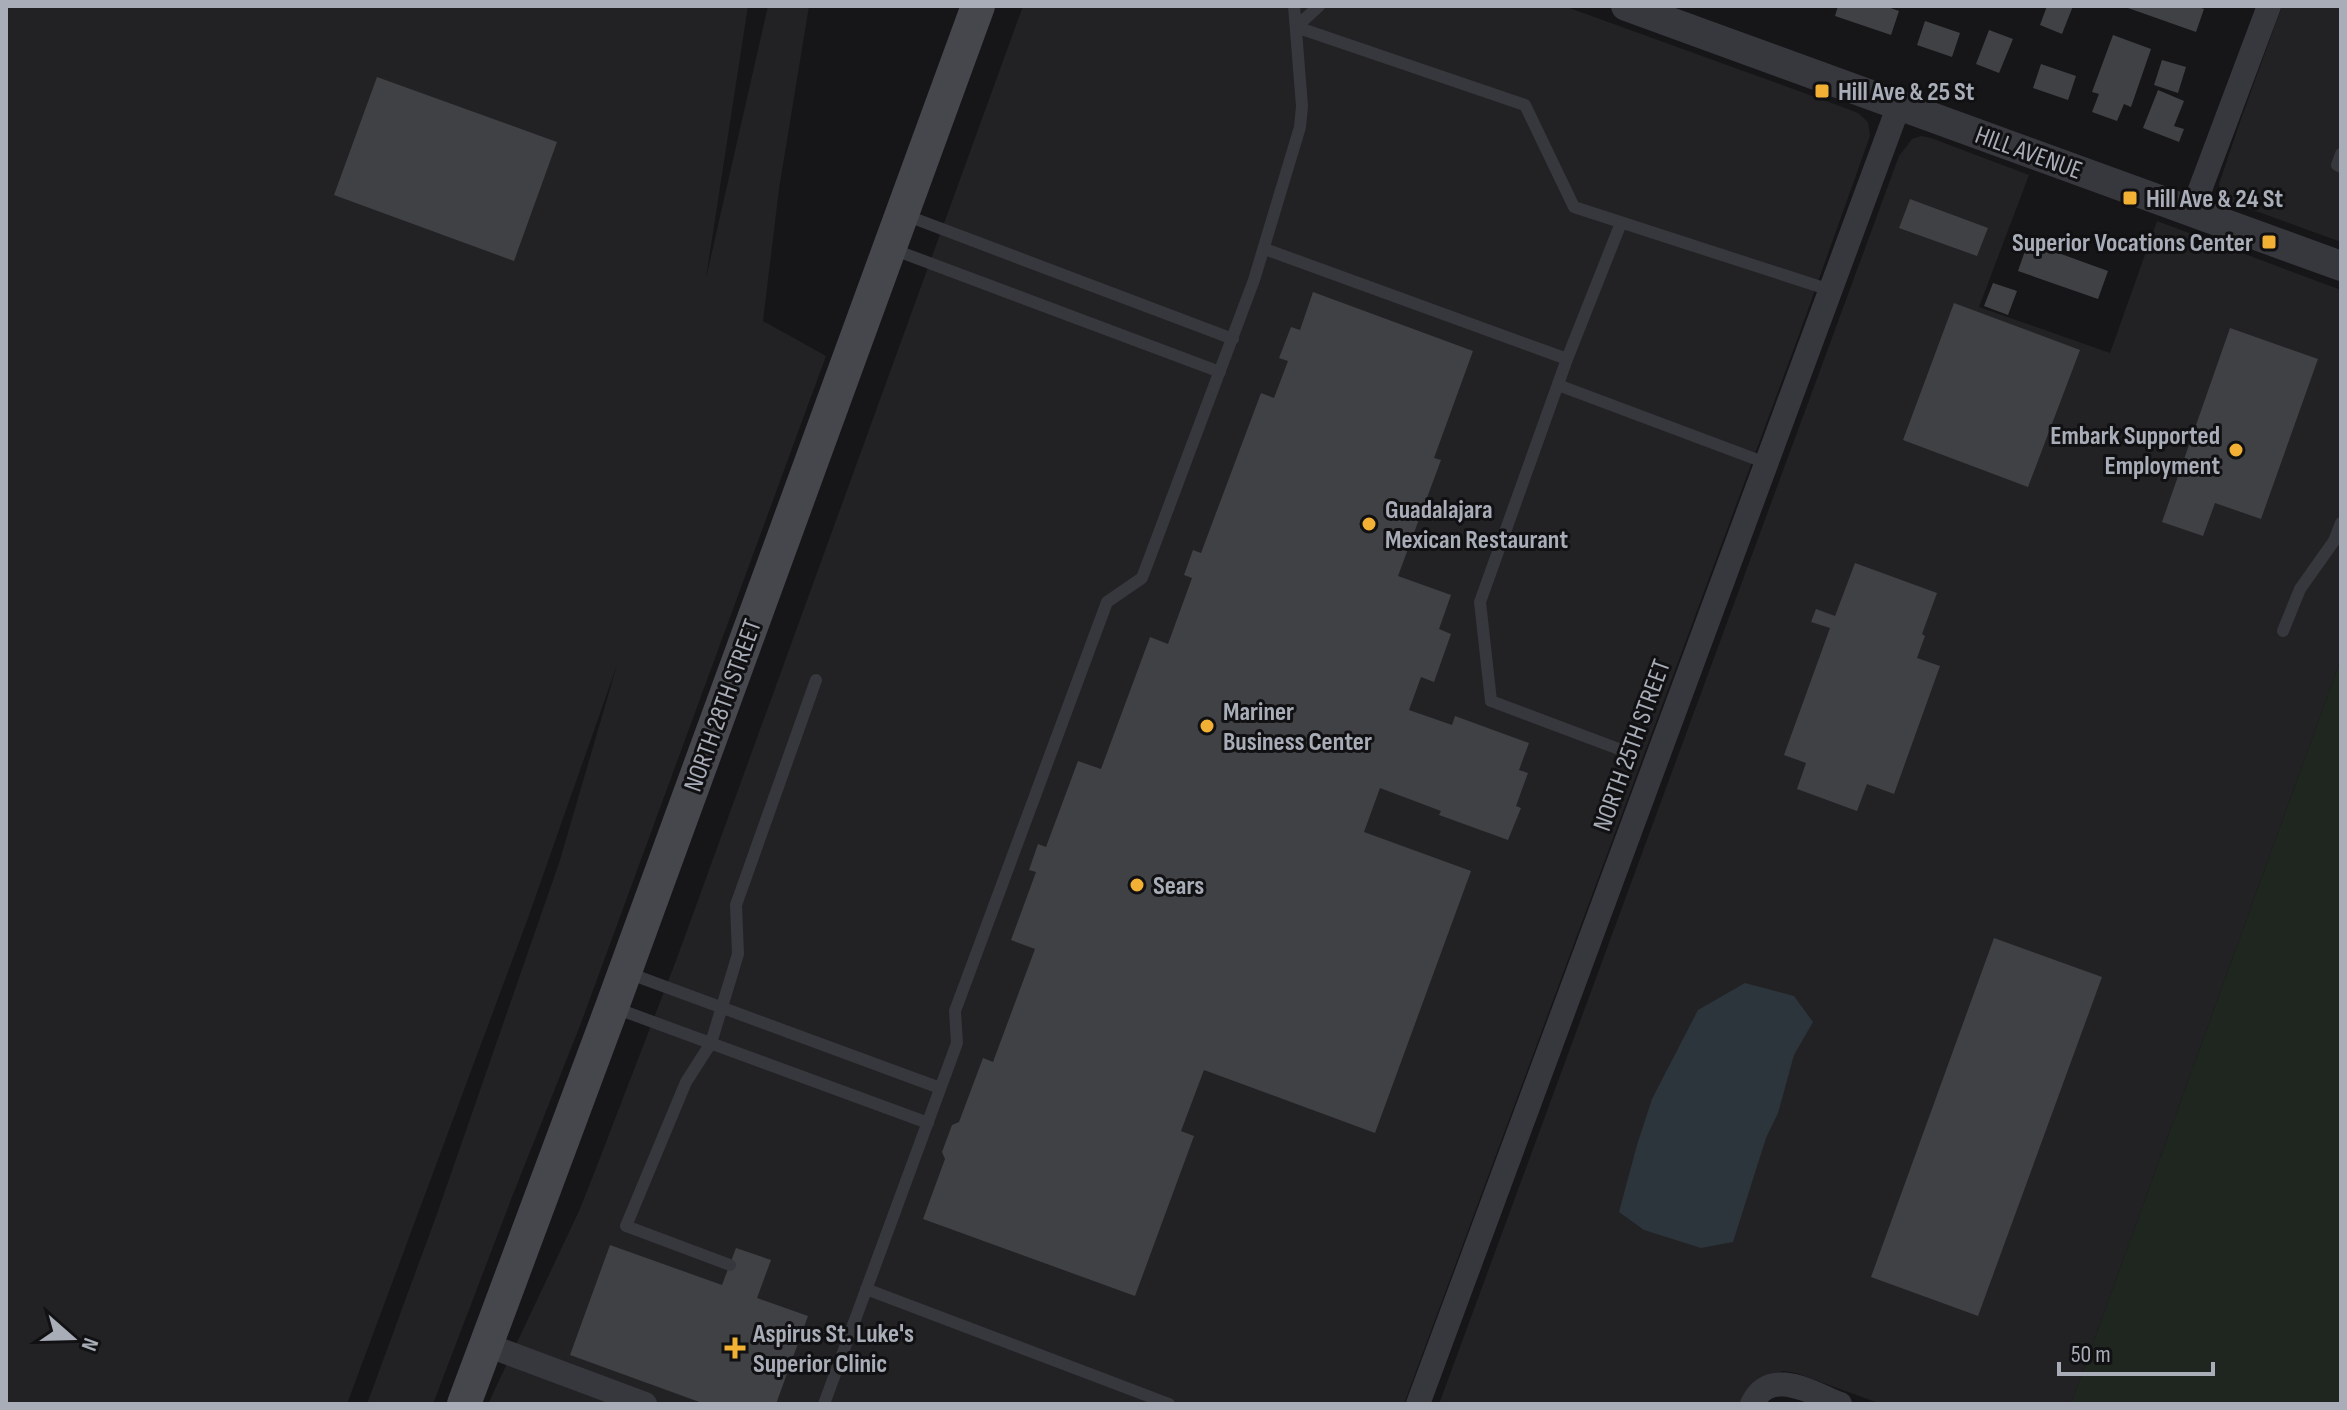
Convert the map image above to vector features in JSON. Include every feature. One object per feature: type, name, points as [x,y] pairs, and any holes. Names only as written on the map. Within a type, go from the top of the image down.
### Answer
[{"type":"main road","name":"NORTH 28TH STREET","points":[[464,1404],[978,6]]},
{"type":"street","name":"HILL AVENUE","points":[[1626,6],[2341,266]]},
{"type":"street","points":[[2192,211],[2269,6]]},
{"type":"street","name":"NORTH 25TH STREET","points":[[1418,1404],[1899,105]]},
{"type":"street","points":[[487,1345],[645,1404]]},
{"type":"street","points":[[1752,1404],[1765,1387],[1779,1383],[1840,1404]]},
{"type":"lane","points":[[824,1404],[957,1043],[955,1011],[1107,602],[1142,578],[1265,249],[1300,127],[1302,106],[1294,6]]},
{"type":"lane","points":[[1296,27],[1319,6]]},
{"type":"lane","points":[[1296,27],[1525,105],[1574,207],[1830,290]]},
{"type":"lane","points":[[2341,154],[2337,165],[2341,167]]},
{"type":"lane","points":[[902,214],[1233,339]]},
{"type":"lane","points":[[1621,223],[1567,359],[1480,602],[1491,701],[1624,751]]},
{"type":"lane","points":[[889,248],[1220,372]]},
{"type":"lane","points":[[1265,249],[1567,359]]},
{"type":"lane","points":[[1558,385],[1766,463]]},
{"type":"lane","points":[[2283,631],[2300,589],[2334,541],[2341,523]]},
{"type":"lane","points":[[730,1265],[626,1226],[686,1082],[711,1043],[738,954],[736,905],[816,680]]},
{"type":"lane","points":[[625,972],[940,1088]]},
{"type":"lane","points":[[612,1007],[928,1123]]},
{"type":"lane","points":[[866,1289],[1169,1404]]},
{"type":"shaded area","points":[[6,6],[748,6],[706,278],[768,6],[809,6],[779,189],[763,321],[826,356],[581,1023],[433,1404],[367,1404],[560,860],[617,665],[528,918],[347,1404],[6,1404]]},
{"type":"shaded area","name":"Mariner Business Center","points":[[1023,6],[1564,6],[1858,113],[1868,122],[1870,136],[1404,1404],[488,1404],[579,1211],[677,958]]},
{"type":"shaded area","points":[[2282,6],[2341,6],[2341,242],[2234,203],[2223,198],[2220,190],[2219,184]]},
{"type":"shaded area","points":[[1921,136],[2029,175],[1979,307],[2110,353],[2157,221],[2341,290],[2341,659],[2071,1404],[1881,1404],[1783,1371],[1753,1384],[1739,1404],[1439,1404],[1899,156],[1912,139]]},
{"type":"shaded area","points":[[2341,659],[2341,1404],[2071,1404]]},
{"type":"shaded area","points":[[1745,983],[1794,996],[1813,1022],[1794,1055],[1778,1113],[1766,1138],[1733,1242],[1701,1248],[1644,1230],[1619,1212],[1652,1099],[1698,1010]]},
{"type":"building","points":[[1838,6],[1885,6],[1899,11],[1891,35],[1835,16]]},
{"type":"building","points":[[2047,6],[2073,6],[2062,34],[2040,25]]},
{"type":"building","points":[[2128,6],[2196,6],[2204,9],[2196,32]]},
{"type":"building","points":[[1925,21],[1960,33],[1952,57],[1917,45]]},
{"type":"building","points":[[1989,30],[2013,39],[1999,73],[1976,64]]},
{"type":"building","points":[[2113,35],[2151,49],[2131,107],[2124,104],[2117,121],[2092,112],[2099,94],[2092,92]]},
{"type":"building","points":[[2162,60],[2186,67],[2178,93],[2154,85]]},
{"type":"building","points":[[2041,64],[2076,76],[2068,100],[2033,88]]},
{"type":"building","points":[[377,77],[557,142],[514,261],[334,195]]},
{"type":"building","points":[[2158,90],[2184,101],[2174,126],[2184,129],[2179,142],[2143,128]]},
{"type":"building","points":[[1910,199],[1988,228],[1977,256],[1899,228]]},
{"type":"building","points":[[2028,242],[2108,271],[2098,299],[2018,271]]},
{"type":"building","points":[[1993,283],[2017,291],[2008,315],[1984,306]]},
{"type":"building","points":[[1313,292],[1473,351],[1434,458],[1441,460],[1398,576],[1451,595],[1439,629],[1451,634],[1434,682],[1421,677],[1409,710],[1452,725],[1455,716],[1529,743],[1519,770],[1528,773],[1516,806],[1521,808],[1508,840],[1439,815],[1441,811],[1380,788],[1364,832],[1471,871],[1375,1133],[1204,1070],[1181,1131],[1194,1136],[1135,1296],[923,1219],[945,1159],[942,1152],[952,1125],[959,1122],[983,1058],[993,1062],[1035,949],[1011,940],[1036,872],[1029,870],[1038,844],[1046,847],[1078,761],[1101,769],[1150,637],[1168,644],[1192,578],[1184,575],[1193,550],[1201,553],[1261,393],[1274,398],[1288,361],[1279,358],[1291,327],[1300,330]]},
{"type":"building","points":[[1954,303],[2080,350],[2028,487],[1903,440]]},
{"type":"building","name":"Embark Supported Employment","points":[[2230,328],[2318,359],[2261,519],[2215,503],[2203,536],[2162,522]]},
{"type":"building","points":[[1855,563],[1937,593],[1917,658],[1940,666],[1894,794],[1867,784],[1857,811],[1797,789],[1806,763],[1784,755],[1830,628],[1811,622],[1816,609],[1835,616]]},
{"type":"building","points":[[1994,938],[2102,977],[1978,1316],[1871,1277]]},
{"type":"building","points":[[610,1245],[722,1285],[736,1248],[771,1260],[757,1298],[808,1316],[776,1404],[705,1404],[570,1355]]},
{"type":"place","name":"Hill Ave & 25 St","points":[[1822,91]]},
{"type":"place","name":"Hill Ave & 24 St","points":[[2130,198]]},
{"type":"place","name":"Superior Vocations Center","points":[[2269,242]]},
{"type":"place","name":"Embark Supported Employment","points":[[2236,450]]},
{"type":"place","name":"Guadalajara Mexican Restaurant","points":[[1369,524]]},
{"type":"place","name":"Mariner Business Center","points":[[1207,726]]},
{"type":"place","name":"Sears","points":[[1137,885]]},
{"type":"place","name":"Aspirus St. Luke's Superior Clinic","points":[[735,1348]]}]
